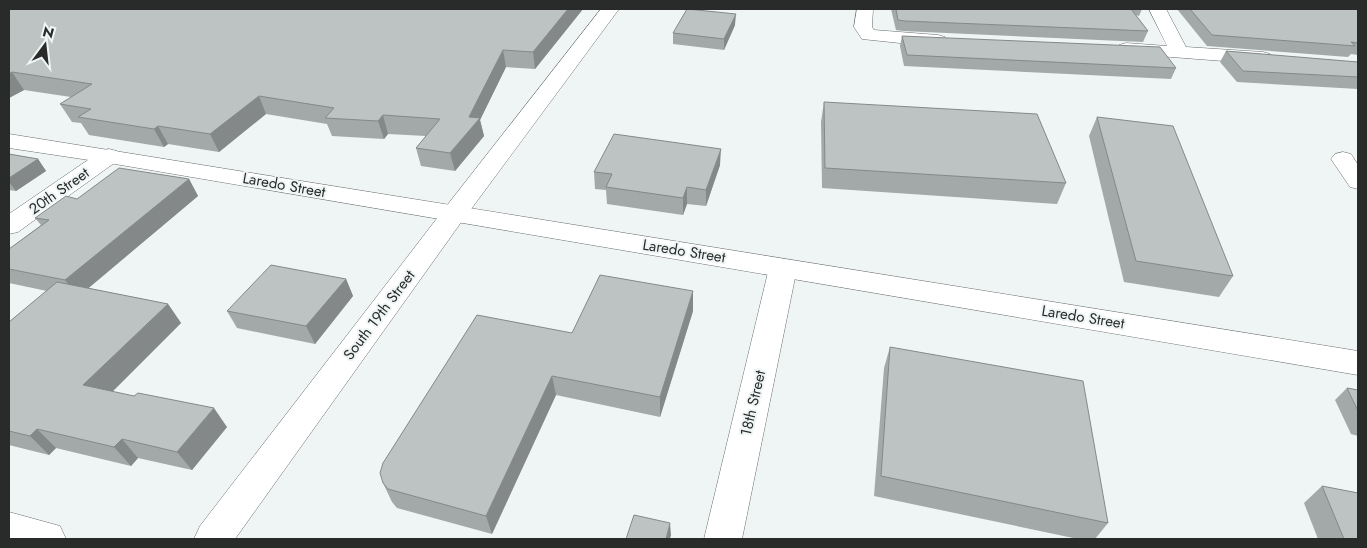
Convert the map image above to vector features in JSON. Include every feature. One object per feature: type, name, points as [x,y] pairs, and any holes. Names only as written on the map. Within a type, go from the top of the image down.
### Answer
[{"type":"street","name":"South 19th Street","points":[[213,539],[454,214],[548,93],[610,9]]},
{"type":"street","points":[[865,9],[863,27],[868,35],[903,40],[952,42]]},
{"type":"street","points":[[1158,9],[1179,51]]},
{"type":"street","points":[[1110,48],[1179,51],[1283,60]]},
{"type":"street","name":"Laredo Street","points":[[9,141],[1358,363]]},
{"type":"street","name":"20th Street","points":[[9,226],[109,156]]},
{"type":"street","points":[[1343,158],[1358,182]]},
{"type":"street","name":"18th Street","points":[[723,539],[783,268]]},
{"type":"street","points":[[9,529],[47,539]]},
{"type":"building","points":[[9,9],[568,9],[533,52],[503,50],[469,117],[480,118],[450,153],[416,148],[440,119],[383,115],[378,121],[325,118],[334,108],[259,96],[210,134],[158,126],[154,129],[78,117],[91,109],[60,104],[92,84],[12,72],[9,74]]},
{"type":"building","points":[[687,9],[736,14],[724,39],[673,33]]},
{"type":"building","points":[[896,9],[1131,9],[1148,31],[905,21],[898,20]]},
{"type":"building","points":[[1190,9],[1358,9],[1358,43],[1351,42],[1355,46],[1212,35]]},
{"type":"building","points":[[902,36],[1160,47],[1176,68],[907,55]]},
{"type":"building","points":[[1226,51],[1358,62],[1358,77],[1243,71]]},
{"type":"building","points":[[824,102],[1037,114],[1066,183],[825,168]]},
{"type":"building","points":[[1097,117],[1173,126],[1233,276],[1136,261]]},
{"type":"building","points":[[614,134],[721,149],[706,190],[687,187],[683,198],[606,187],[612,174],[594,172]]},
{"type":"building","points":[[9,154],[38,159],[9,178]]},
{"type":"building","points":[[119,168],[189,179],[65,280],[9,269],[9,249],[49,220],[35,218],[66,196],[77,199]]},
{"type":"building","points":[[271,265],[346,279],[306,326],[227,311]]},
{"type":"building","points":[[600,275],[693,291],[660,397],[552,376],[486,516],[388,489],[383,483],[380,473],[383,463],[477,315],[572,333]]},
{"type":"building","points":[[57,282],[168,304],[83,385],[134,396],[138,393],[214,408],[177,452],[122,439],[114,447],[37,429],[30,436],[9,431],[9,322]]},
{"type":"building","points":[[890,347],[1083,381],[1108,523],[881,476]]},
{"type":"building","points":[[1347,388],[1358,390],[1358,411]]},
{"type":"building","points":[[1322,486],[1358,493],[1358,539],[1344,539]]},
{"type":"building","points":[[634,515],[670,523],[666,539],[626,539]]}]
